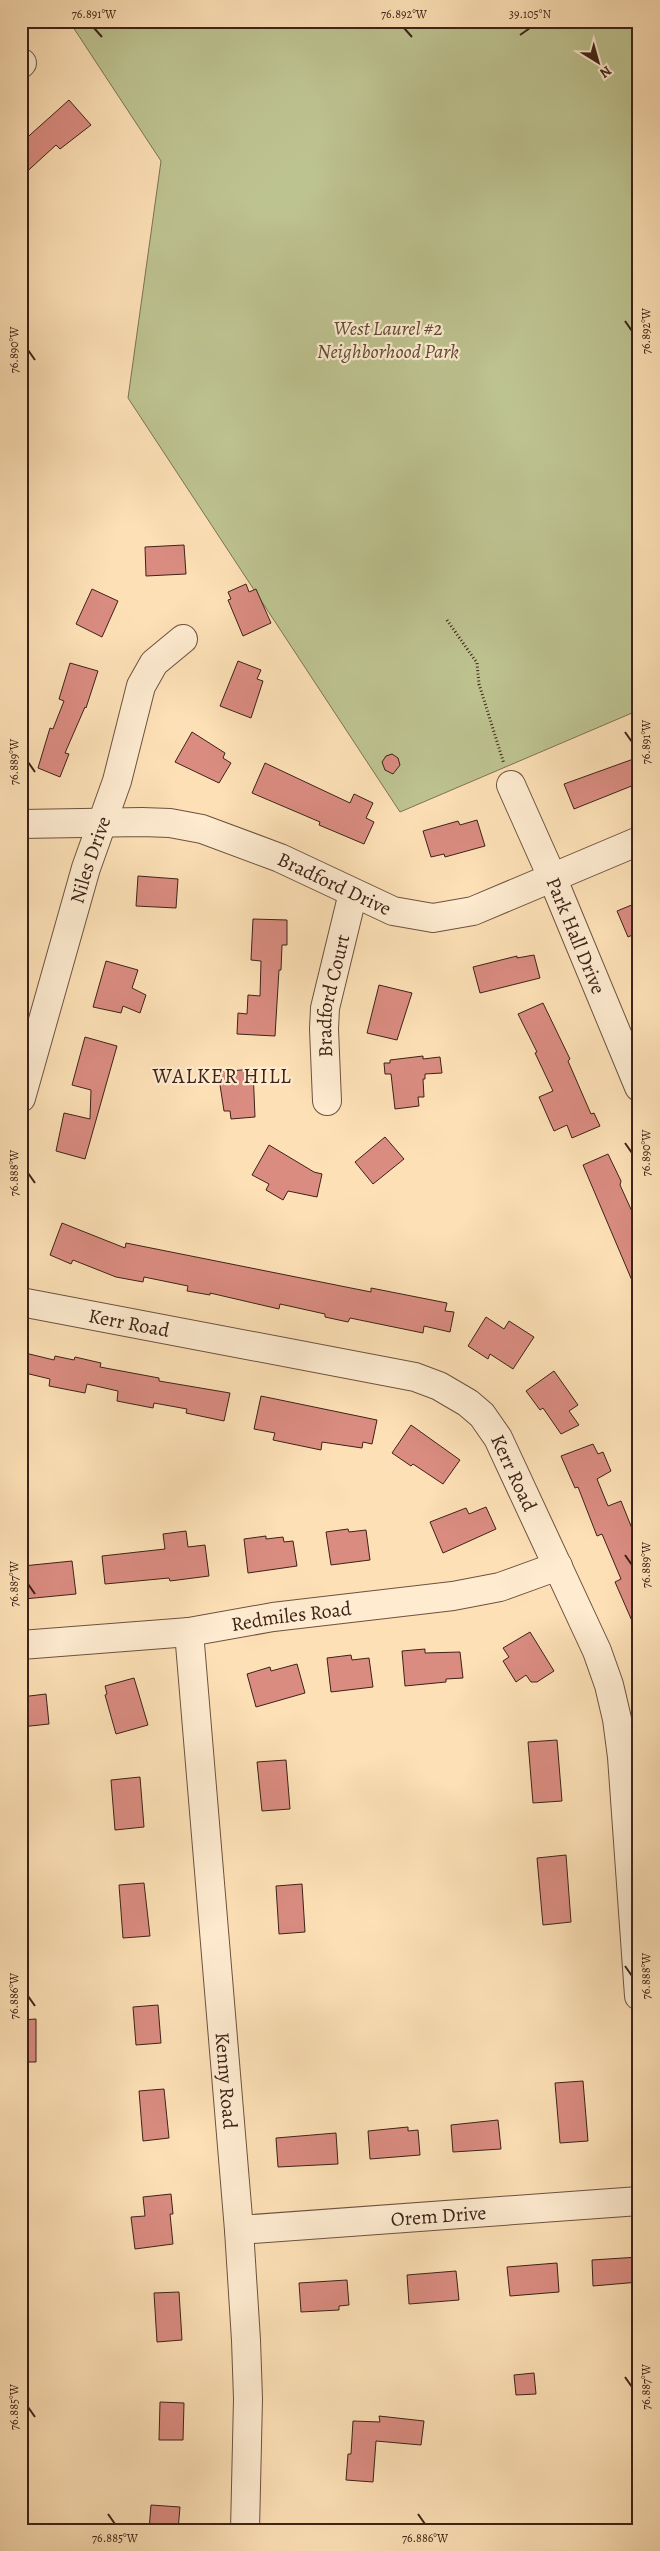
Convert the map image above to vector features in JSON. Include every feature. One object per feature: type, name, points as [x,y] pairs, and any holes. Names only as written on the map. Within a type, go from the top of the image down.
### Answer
[{"type":"street","name":"Niles Drive","points":[[21,1098],[101,824],[117,781],[146,674],[163,654],[182,639]]},
{"type":"street","name":"Park Hall Drive","points":[[511,786],[552,877],[639,1087]]},
{"type":"street","name":"Bradford Drive","points":[[21,824],[170,823],[202,829],[280,858],[353,893],[401,913],[420,917],[446,917],[473,911],[639,841]]},
{"type":"street","name":"Bradford Court","points":[[327,1101],[325,1008],[353,893]]},
{"type":"street","name":"Kerr Road","points":[[21,1302],[415,1378],[439,1386],[468,1404],[490,1426],[558,1566],[597,1651],[609,1685],[617,1719],[639,1996]]},
{"type":"street","name":"Redmiles Road","points":[[21,1645],[189,1632],[273,1617],[453,1596],[500,1588],[558,1566]]},
{"type":"street","name":"Kenny Road","points":[[189,1632],[239,2230],[248,2399],[246,2530]]},
{"type":"street","name":"Orem Drive","points":[[239,2230],[639,2201]]},
{"type":"path","points":[[448,620],[477,663],[479,684],[511,786]]},
{"type":"green space","name":"West Laurel #2 Neighborhood Park","points":[[69,21],[639,21],[639,710],[400,812],[128,398],[161,161]]},
{"type":"building","points":[[69,100],[91,125],[60,149],[56,145],[21,177],[21,143]]},
{"type":"building","points":[[184,545],[186,574],[146,576],[145,547]]},
{"type":"building","points":[[246,584],[249,592],[256,589],[271,623],[243,636],[228,600],[231,599],[228,592]]},
{"type":"building","points":[[92,589],[118,601],[102,637],[76,624]]},
{"type":"building","points":[[238,661],[261,670],[257,679],[263,681],[251,718],[220,706]]},
{"type":"building","points":[[70,663],[98,671],[86,708],[65,753],[69,754],[60,777],[38,768],[50,728],[53,729],[64,701],[59,699]]},
{"type":"building","points":[[192,732],[225,753],[223,758],[231,763],[219,783],[175,762]]},
{"type":"building","points":[[392,754],[398,758],[400,765],[393,774],[385,770],[382,762],[386,756]]},
{"type":"building","points":[[639,757],[639,783],[574,809],[564,784]]},
{"type":"building","points":[[265,763],[350,803],[354,794],[373,803],[366,818],[374,822],[364,844],[319,825],[320,822],[252,793]]},
{"type":"building","points":[[477,820],[485,846],[445,857],[444,854],[431,857],[423,831],[458,821],[460,825]]},
{"type":"building","points":[[138,876],[178,879],[176,908],[136,906]]},
{"type":"building","points":[[639,902],[639,932],[628,937],[617,911]]},
{"type":"building","points":[[253,919],[287,920],[287,945],[282,945],[281,970],[279,970],[275,1036],[237,1034],[238,1013],[247,1014],[248,995],[260,996],[261,961],[251,960]]},
{"type":"building","points":[[534,955],[540,978],[480,993],[473,967],[517,956],[517,958]]},
{"type":"building","points":[[106,961],[138,970],[132,988],[146,995],[140,1013],[123,1006],[121,1013],[93,1007]]},
{"type":"building","points":[[379,985],[412,993],[397,1040],[367,1033]]},
{"type":"building","points":[[543,1003],[570,1059],[568,1061],[591,1114],[594,1113],[600,1126],[572,1138],[567,1125],[554,1131],[539,1097],[553,1091],[535,1053],[537,1052],[518,1014]]},
{"type":"building","points":[[85,1037],[117,1046],[85,1159],[56,1151],[64,1113],[90,1119],[91,1090],[72,1085]]},
{"type":"building","points":[[423,1056],[423,1059],[440,1057],[442,1073],[425,1074],[425,1079],[423,1079],[424,1097],[418,1097],[419,1106],[395,1109],[391,1074],[385,1074],[384,1063],[390,1063],[390,1060]]},
{"type":"building","points":[[253,1069],[255,1117],[231,1119],[230,1111],[224,1111],[218,1072]]},
{"type":"building","points":[[385,1137],[404,1159],[373,1184],[355,1162]]},
{"type":"building","points":[[269,1145],[314,1172],[322,1174],[317,1197],[288,1191],[283,1200],[266,1190],[269,1184],[252,1175]]},
{"type":"building","points":[[608,1154],[639,1227],[639,1297],[583,1165]]},
{"type":"building","points":[[62,1223],[125,1248],[126,1243],[371,1292],[371,1288],[447,1303],[445,1311],[454,1312],[450,1332],[424,1326],[423,1333],[350,1318],[348,1322],[325,1317],[325,1314],[280,1304],[279,1309],[210,1293],[210,1295],[187,1291],[188,1286],[144,1277],[143,1282],[116,1277],[73,1260],[71,1264],[50,1255]]},
{"type":"building","points":[[486,1317],[504,1329],[509,1321],[534,1337],[513,1369],[490,1354],[488,1359],[468,1346]]},
{"type":"building","points":[[21,1352],[54,1360],[55,1356],[74,1360],[75,1357],[101,1363],[100,1367],[159,1378],[159,1381],[230,1393],[224,1421],[186,1413],[187,1409],[154,1403],[153,1408],[117,1401],[118,1391],[87,1384],[85,1393],[49,1386],[50,1379],[21,1372]]},
{"type":"building","points":[[554,1371],[578,1405],[569,1411],[579,1425],[561,1434],[543,1408],[540,1410],[526,1391]]},
{"type":"building","points":[[261,1396],[377,1420],[372,1444],[363,1442],[362,1448],[322,1442],[321,1450],[273,1440],[275,1433],[254,1429]]},
{"type":"building","points":[[411,1425],[460,1460],[443,1484],[413,1464],[411,1466],[392,1453]]},
{"type":"building","points":[[593,1444],[598,1454],[603,1452],[611,1471],[597,1479],[608,1506],[621,1501],[639,1546],[639,1637],[615,1582],[621,1579],[602,1534],[597,1536],[578,1487],[575,1488],[561,1456]]},
{"type":"building","points":[[486,1507],[496,1529],[443,1553],[430,1522],[466,1508],[469,1514]]},
{"type":"building","points":[[348,1529],[349,1532],[366,1530],[370,1560],[331,1565],[326,1532]]},
{"type":"building","points":[[186,1531],[188,1547],[205,1545],[209,1576],[170,1581],[169,1578],[105,1584],[102,1556],[165,1549],[163,1534]]},
{"type":"building","points":[[266,1536],[266,1539],[283,1537],[284,1542],[293,1541],[297,1566],[248,1573],[244,1539]]},
{"type":"building","points":[[72,1561],[76,1594],[24,1599],[23,1566]]},
{"type":"building","points":[[530,1632],[554,1671],[537,1682],[531,1682],[526,1675],[516,1682],[503,1661],[509,1657],[503,1648]]},
{"type":"building","points":[[425,1649],[425,1653],[460,1652],[463,1678],[446,1679],[446,1682],[405,1686],[402,1651]]},
{"type":"building","points":[[351,1655],[352,1660],[369,1658],[373,1687],[331,1692],[327,1658]]},
{"type":"building","points":[[297,1664],[305,1693],[256,1707],[247,1674],[270,1667],[271,1671]]},
{"type":"building","points":[[134,1678],[148,1725],[116,1734],[105,1695],[107,1694],[105,1686]]},
{"type":"building","points":[[46,1694],[49,1724],[21,1727],[21,1697]]},
{"type":"building","points":[[557,1740],[562,1801],[533,1803],[528,1742]]},
{"type":"building","points":[[286,1760],[290,1809],[262,1811],[257,1762]]},
{"type":"building","points":[[140,1777],[144,1827],[115,1830],[111,1780]]},
{"type":"building","points":[[566,1855],[571,1922],[543,1925],[537,1858]]},
{"type":"building","points":[[144,1883],[150,1936],[123,1938],[119,1885]]},
{"type":"building","points":[[302,1884],[305,1932],[279,1934],[276,1886]]},
{"type":"building","points":[[158,2005],[161,2043],[136,2045],[133,2007]]},
{"type":"building","points":[[36,2019],[36,2062],[24,2062],[21,2020]]},
{"type":"building","points":[[583,2081],[588,2141],[560,2143],[555,2083]]},
{"type":"building","points":[[164,2089],[169,2138],[143,2141],[139,2091]]},
{"type":"building","points":[[498,2120],[501,2149],[453,2152],[451,2125]]},
{"type":"building","points":[[408,2127],[408,2131],[418,2130],[420,2155],[370,2159],[368,2131]]},
{"type":"building","points":[[336,2133],[338,2164],[278,2167],[276,2138]]},
{"type":"building","points":[[171,2194],[173,2214],[170,2214],[173,2244],[135,2249],[131,2217],[145,2216],[143,2197]]},
{"type":"building","points":[[639,2257],[639,2282],[593,2286],[592,2260]]},
{"type":"building","points":[[557,2263],[559,2292],[510,2296],[507,2267]]},
{"type":"building","points":[[456,2271],[459,2300],[409,2304],[407,2275]]},
{"type":"building","points":[[347,2280],[349,2305],[339,2306],[339,2310],[301,2312],[299,2283]]},
{"type":"building","points":[[179,2292],[182,2340],[157,2342],[154,2293]]},
{"type":"building","points":[[534,2373],[536,2394],[516,2395],[514,2375]]},
{"type":"building","points":[[160,2402],[184,2403],[183,2440],[159,2440]]},
{"type":"building","points":[[379,2416],[424,2421],[421,2445],[376,2441],[373,2482],[346,2480],[348,2454],[351,2454],[353,2421],[380,2422]]},
{"type":"building","points":[[151,2505],[180,2507],[178,2530],[149,2530]]},
{"type":"district","name":"WALKER HILL","points":[[222,1076]]}]
